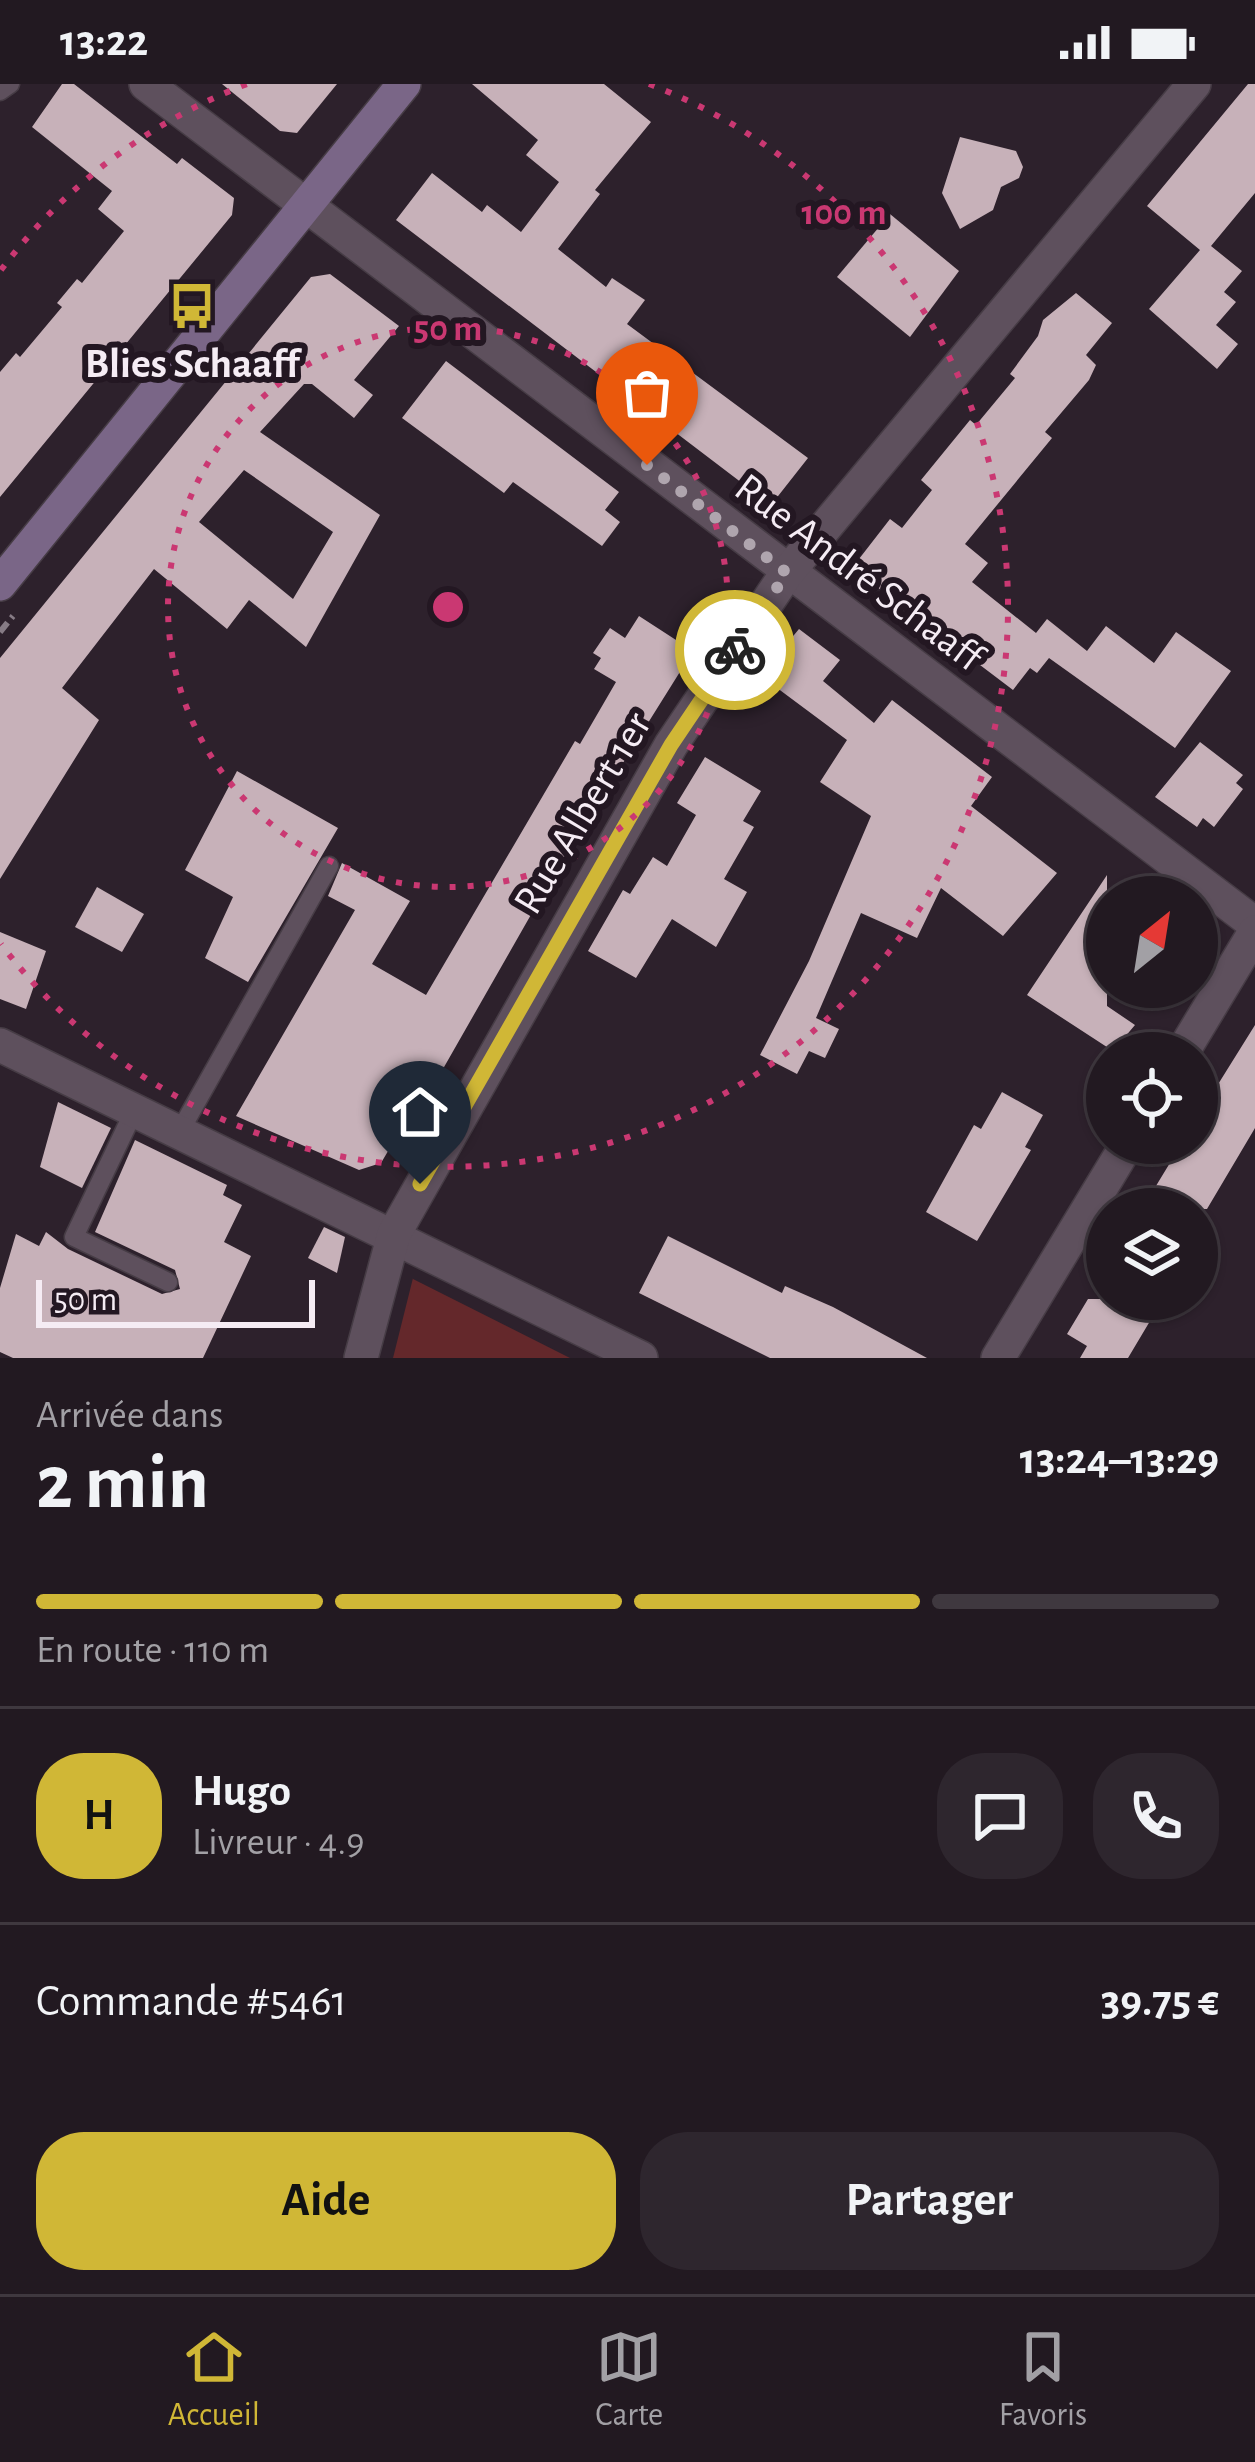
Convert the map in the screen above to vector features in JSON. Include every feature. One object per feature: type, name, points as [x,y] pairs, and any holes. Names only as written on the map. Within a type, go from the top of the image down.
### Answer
[{"type":"main road","points":[[0,584],[404,84]]},
{"type":"street","name":"Rue André Schaaff","points":[[146,84],[787,573],[1253,920]]},
{"type":"street","name":"Rue Albert 1er","points":[[361,1358],[394,1234],[671,745],[787,573],[1194,84]]},
{"type":"street","points":[[1193,1032],[1253,920]]},
{"type":"street","points":[[0,1045],[640,1358]]},
{"type":"street","points":[[998,1358],[1114,1164]]},
{"type":"lane","points":[[0,91],[10,84]]},
{"type":"lane","points":[[180,1131],[328,866]]},
{"type":"lane","points":[[135,1109],[74,1237],[168,1282]]},
{"type":"shaded area","points":[[413,1279],[570,1358],[393,1358]]},
{"type":"building","points":[[62,84],[74,84],[177,164],[182,158],[234,198],[232,215],[0,497],[0,372],[16,353],[20,357],[62,307],[57,303],[77,279],[82,283],[124,231],[98,209],[112,191],[32,127]]},
{"type":"building","points":[[222,84],[337,84],[297,133],[280,131]]},
{"type":"building","points":[[472,84],[604,84],[651,122],[595,190],[600,194],[558,249],[606,287],[612,278],[645,300],[627,324],[808,458],[771,505],[396,220],[432,173],[482,212],[487,205],[521,232],[559,182],[526,155],[538,140]]},
{"type":"building","points":[[1248,84],[1255,84],[1255,193],[1211,246],[1242,271],[1224,292],[1236,302],[1216,325],[1238,344],[1217,369],[1149,309],[1200,250],[1147,206]]},
{"type":"building","points":[[960,137],[1016,151],[1023,167],[1019,178],[1001,187],[993,210],[960,229],[942,193]]},
{"type":"building","points":[[890,214],[959,271],[910,337],[837,277]]},
{"type":"building","points":[[330,274],[399,326],[354,380],[373,395],[354,418],[312,384],[304,384],[260,432],[380,515],[306,647],[249,600],[227,629],[154,569],[62,688],[99,720],[0,879],[0,658],[311,277]],"holes":[[[244,470],[333,532],[293,599],[199,522]]]},
{"type":"building","points":[[1076,293],[1112,323],[1086,355],[1096,365],[1089,380],[1045,432],[1052,438],[965,544],[988,563],[972,582],[1036,633],[1047,619],[1087,651],[1106,626],[1154,663],[1176,632],[1231,671],[1175,748],[1049,658],[1037,673],[1030,668],[1013,690],[852,568],[890,519],[902,528],[932,490],[921,480],[970,420],[976,425],[1015,378],[1010,374],[1038,336],[1043,320]]},
{"type":"building","points":[[446,361],[619,492],[605,510],[620,522],[602,546],[513,482],[504,493],[402,418]]},
{"type":"building","points":[[639,616],[693,651],[561,862],[403,1139],[397,1136],[381,1163],[359,1170],[236,1116],[355,910],[328,896],[342,863],[410,901],[372,964],[426,995],[575,741],[580,744],[616,682],[594,669],[601,658],[593,653],[610,628],[625,638]]},
{"type":"building","points":[[799,629],[840,660],[823,681],[874,723],[892,700],[992,777],[971,806],[1057,873],[1003,936],[941,888],[917,938],[861,913],[816,1018],[839,1029],[825,1058],[809,1051],[797,1074],[760,1055],[809,961],[871,816],[820,782],[847,740],[757,673],[781,635],[789,641]]},
{"type":"building","points":[[1200,742],[1243,775],[1236,783],[1243,789],[1214,827],[1203,818],[1197,827],[1155,797]]},
{"type":"building","points":[[705,757],[761,791],[743,821],[754,827],[724,879],[747,892],[716,947],[672,919],[636,978],[588,951],[623,890],[630,894],[653,857],[667,866],[696,815],[677,803]]},
{"type":"building","points":[[237,771],[338,828],[248,982],[205,958],[233,897],[185,870]]},
{"type":"building","points":[[97,887],[144,914],[122,952],[75,927]]},
{"type":"building","points":[[1086,906],[1086,1008],[1110,1008],[1135,1025],[1129,1032],[1086,1033],[1027,995]]},
{"type":"building","points":[[0,932],[46,951],[26,1009],[0,999]]},
{"type":"building","points":[[1255,1025],[1255,1128],[1218,1190],[1155,1188],[1169,1164],[1218,1164],[1218,1084]]},
{"type":"building","points":[[1002,1092],[1043,1115],[1025,1147],[1031,1150],[977,1241],[926,1212],[974,1125],[981,1129]]},
{"type":"building","points":[[58,1102],[111,1128],[82,1188],[40,1167]]},
{"type":"building","points":[[135,1140],[227,1185],[223,1195],[242,1205],[224,1242],[251,1256],[203,1358],[13,1358],[0,1352],[0,1288],[16,1234],[39,1246],[46,1232],[68,1249],[162,1294],[180,1289],[175,1270],[95,1232]]},
{"type":"building","points":[[324,1227],[345,1237],[337,1273],[308,1258]]},
{"type":"building","points":[[668,1236],[782,1293],[785,1286],[833,1307],[927,1358],[770,1358],[639,1293]]},
{"type":"building","points":[[1086,1302],[1086,1320],[1151,1320],[1128,1358],[1080,1358],[1087,1346],[1067,1334]]},
{"type":"way so far","points":[[647,465],[787,573],[735,650]]},
{"type":"place","name":"Blies Schaaff","points":[[192,306]]},
{"type":"route","points":[[420,1184],[671,745],[735,650]]}]
